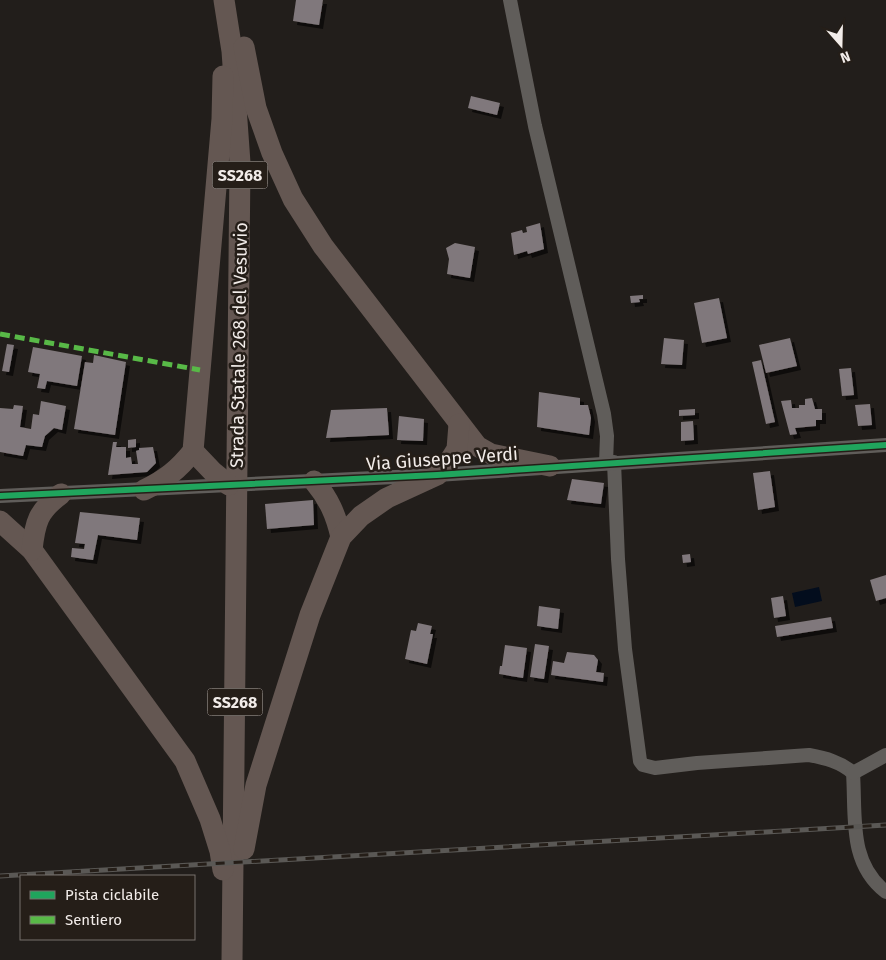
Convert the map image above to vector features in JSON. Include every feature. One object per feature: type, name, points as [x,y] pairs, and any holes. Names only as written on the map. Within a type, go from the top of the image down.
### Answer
[{"type":"highway","points":[[144,490],[164,480],[180,467],[194,451],[222,118],[224,57],[219,0]]},
{"type":"highway","name":"Strada Statale 268 del Vesuvio","points":[[224,0],[232,51],[239,126],[237,556],[232,849]]},
{"type":"highway","points":[[234,0],[256,108],[272,154],[293,199],[323,246],[477,446],[492,454],[550,466]]},
{"type":"highway","points":[[233,960],[232,849],[256,785],[310,615],[329,563],[341,537],[361,516],[387,498],[437,475],[452,460],[456,449],[459,424]]},
{"type":"highway","points":[[194,451],[213,472],[230,485]]},
{"type":"highway","points":[[314,482],[327,497],[336,517],[341,537]]},
{"type":"highway","points":[[32,550],[34,530],[39,514],[61,494]]},
{"type":"highway","points":[[0,521],[32,550],[185,761],[210,819],[232,849]]},
{"type":"highway","points":[[226,960],[223,937],[233,878]]},
{"type":"street","points":[[510,0],[535,126],[604,414],[610,463],[625,649],[640,762],[655,768],[697,762],[809,755],[827,758],[847,767],[854,773],[858,853],[865,871],[886,892]]},
{"type":"street","name":"Via Giuseppe Verdi","points":[[0,496],[437,475],[886,445]]},
{"type":"street","points":[[854,773],[886,755]]},
{"type":"water","points":[[819,587],[822,601],[795,607],[792,593]]},
{"type":"building","points":[[296,0],[323,0],[319,25],[293,21]]},
{"type":"building","points":[[471,96],[500,103],[497,115],[468,108]]},
{"type":"building","points":[[540,223],[544,249],[528,254],[527,251],[514,255],[511,233],[522,230],[523,233],[527,232],[526,227]]},
{"type":"building","points":[[455,243],[475,247],[470,278],[447,274],[449,259],[446,248]]},
{"type":"building","points":[[643,295],[643,299],[639,299],[640,302],[631,303],[630,296]]},
{"type":"building","points":[[719,298],[727,338],[702,343],[694,303]]},
{"type":"building","points":[[664,338],[684,340],[682,365],[661,364]]},
{"type":"building","points":[[790,338],[797,366],[766,373],[759,345]]},
{"type":"building","points":[[7,344],[14,345],[9,372],[2,371]]},
{"type":"building","points":[[33,347],[82,356],[77,386],[47,381],[45,389],[37,388],[40,374],[28,372]]},
{"type":"building","points":[[94,355],[126,362],[115,435],[74,429],[85,362],[93,363]]},
{"type":"building","points":[[761,360],[775,422],[766,424],[752,362]]},
{"type":"building","points":[[851,368],[854,395],[842,396],[839,369]]},
{"type":"building","points":[[539,392],[580,398],[580,405],[588,405],[591,418],[589,435],[537,427]]},
{"type":"building","points":[[812,398],[815,409],[822,409],[822,420],[816,420],[816,426],[795,428],[797,434],[790,435],[781,401],[791,400],[792,408],[799,408],[799,405],[805,405],[805,399]]},
{"type":"building","points":[[41,401],[66,406],[62,430],[54,428],[45,436],[42,447],[26,445],[23,456],[0,452],[0,408],[13,409],[14,405],[23,406],[20,427],[31,429],[33,414],[39,415]]},
{"type":"building","points":[[870,404],[872,425],[858,426],[855,405]]},
{"type":"building","points":[[387,408],[389,435],[326,438],[331,410]]},
{"type":"building","points":[[695,409],[695,415],[679,416],[679,410]]},
{"type":"building","points":[[399,416],[424,419],[423,441],[397,440]]},
{"type":"building","points":[[693,421],[694,440],[681,441],[681,422]]},
{"type":"building","points":[[136,439],[136,447],[128,448],[128,440]]},
{"type":"building","points":[[113,442],[117,442],[116,447],[126,447],[126,458],[131,457],[132,464],[138,464],[136,451],[139,448],[153,447],[156,463],[147,472],[108,475]]},
{"type":"building","points":[[770,471],[775,507],[758,510],[753,473]]},
{"type":"building","points":[[572,479],[604,483],[601,504],[567,500]]},
{"type":"building","points":[[313,500],[314,525],[267,529],[265,504]]},
{"type":"building","points":[[80,512],[140,518],[137,540],[98,535],[93,560],[71,557],[72,548],[84,549],[85,544],[75,543]]},
{"type":"building","points":[[690,554],[691,562],[683,563],[682,555]]},
{"type":"building","points":[[886,575],[886,598],[876,601],[870,580]]},
{"type":"building","points":[[783,596],[786,616],[774,618],[771,598]]},
{"type":"building","points":[[539,606],[560,609],[558,629],[537,626]]},
{"type":"building","points":[[831,617],[833,628],[777,637],[775,626]]},
{"type":"building","points":[[418,623],[432,626],[430,634],[433,634],[427,664],[405,659],[411,630],[416,631]]},
{"type":"building","points":[[535,644],[549,646],[544,679],[530,677]]},
{"type":"building","points":[[505,645],[527,648],[523,678],[499,674]]},
{"type":"building","points":[[567,652],[594,655],[598,660],[596,672],[604,673],[603,682],[551,675],[553,661],[564,663]]},
{"type":"railway","points":[[0,876],[886,825]]},
{"type":"marked path","points":[[0,334],[200,370]]},
{"type":"cycle path","points":[[0,496],[437,475],[886,445]]}]
